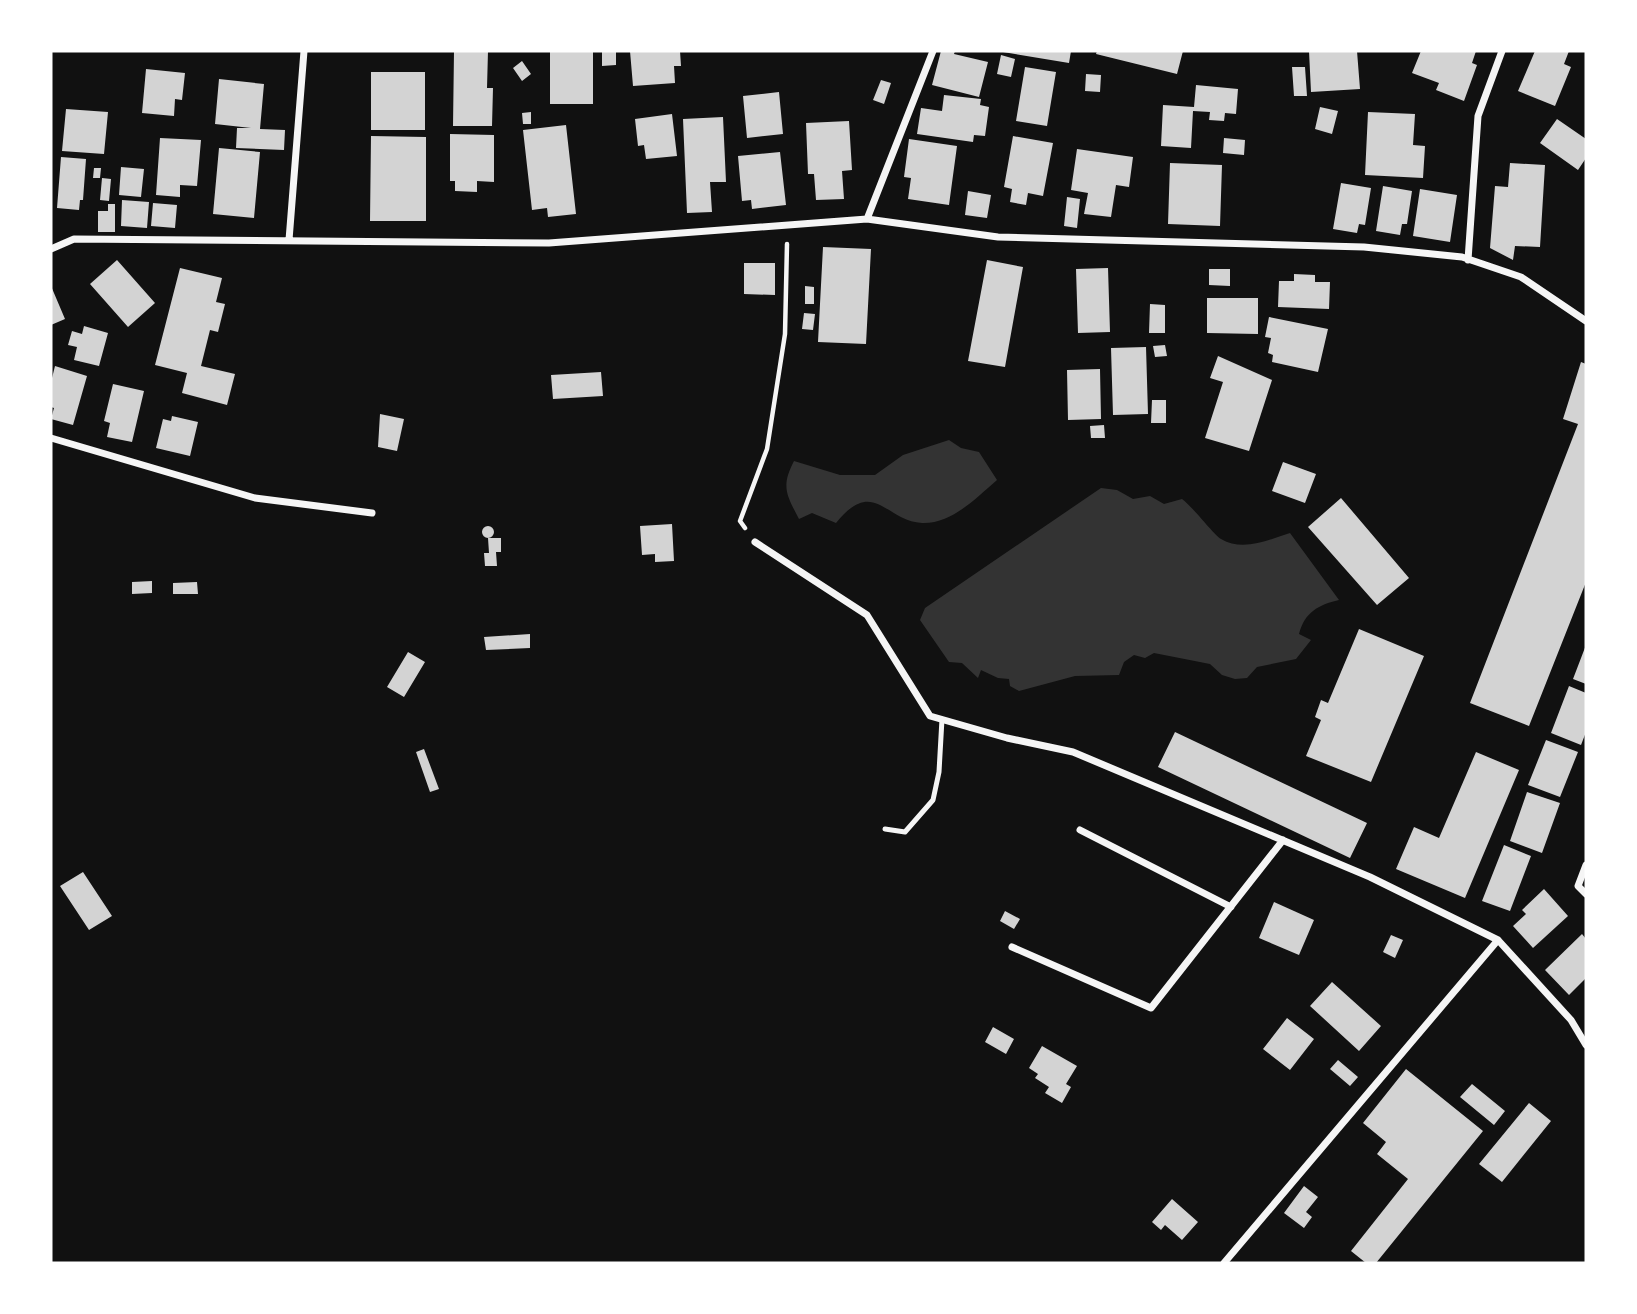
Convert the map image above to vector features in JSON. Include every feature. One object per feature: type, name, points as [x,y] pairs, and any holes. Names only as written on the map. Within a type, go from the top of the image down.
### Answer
[{"type":"street","points":[[289,240],[304,51]]},
{"type":"street","points":[[867,219],[933,51]]},
{"type":"street","points":[[1468,260],[1478,116],[1502,51]]},
{"type":"street","points":[[51,249],[74,239],[550,243],[867,219],[998,237],[1364,247],[1468,260],[1521,277],[1586,321]]},
{"type":"street","points":[[51,438],[255,498],[372,513]]},
{"type":"street","points":[[755,542],[867,615],[930,716],[1073,752],[1370,877],[1498,940],[1571,1020],[1586,1045]]},
{"type":"street","points":[[1080,830],[1231,907]]},
{"type":"street","points":[[1012,947],[1151,1008],[1283,841]]},
{"type":"street","points":[[1586,864],[1578,886],[1586,894]]},
{"type":"street","points":[[1224,1263],[1498,940]]},
{"type":"lane","points":[[886,829],[905,832],[933,800],[939,772],[942,719]]},
{"type":"path","points":[[755,542],[740,521],[767,449],[785,334],[787,225]]},
{"type":"shaded area","points":[[949,440],[961,448],[979,452],[997,480],[963,509],[943,519],[922,523],[909,520],[870,502],[860,503],[849,509],[836,523],[812,513],[799,519],[788,496],[787,477],[794,461],[840,475],[875,475],[903,455]]},
{"type":"shaded area","points":[[1101,488],[1117,490],[1133,499],[1150,496],[1164,504],[1182,499],[1221,539],[1229,543],[1256,544],[1290,533],[1339,600],[1319,607],[1305,620],[1299,634],[1311,640],[1296,659],[1257,667],[1247,678],[1235,679],[1222,675],[1210,664],[1154,653],[1145,658],[1134,655],[1124,662],[1119,675],[1075,676],[1019,691],[1010,686],[1009,679],[998,678],[981,670],[978,678],[962,663],[949,662],[920,620],[925,608]]},
{"type":"building","points":[[454,51],[488,51],[487,88],[493,88],[492,126],[453,126]]},
{"type":"building","points":[[550,51],[593,51],[593,104],[550,104]]},
{"type":"building","points":[[602,51],[616,51],[616,65],[602,66]]},
{"type":"building","points":[[630,51],[680,51],[681,66],[674,66],[675,83],[633,86]]},
{"type":"building","points":[[941,51],[955,51],[954,54],[988,62],[979,97],[932,85]]},
{"type":"building","points":[[997,51],[1071,51],[1069,63]]},
{"type":"building","points":[[1097,51],[1183,51],[1177,74],[1096,54]]},
{"type":"building","points":[[1309,51],[1357,51],[1360,89],[1311,92]]},
{"type":"building","points":[[1421,51],[1476,51],[1472,63],[1477,65],[1464,101],[1436,90],[1439,83],[1412,73]]},
{"type":"building","points":[[1535,51],[1569,51],[1564,64],[1571,67],[1555,106],[1518,91]]},
{"type":"building","points":[[1001,55],[1015,59],[1011,77],[997,74]]},
{"type":"building","points":[[522,61],[531,74],[522,81],[513,68]]},
{"type":"building","points":[[1025,67],[1056,72],[1047,126],[1016,121]]},
{"type":"building","points":[[1292,67],[1305,67],[1307,96],[1294,96]]},
{"type":"building","points":[[146,69],[185,73],[182,100],[175,99],[174,116],[142,113]]},
{"type":"building","points":[[371,72],[425,72],[425,130],[371,130]]},
{"type":"building","points":[[1086,74],[1101,75],[1100,92],[1085,91]]},
{"type":"building","points":[[219,79],[264,84],[260,129],[285,130],[284,150],[236,148],[237,128],[251,128],[215,124]]},
{"type":"building","points":[[881,80],[891,83],[884,104],[873,100]]},
{"type":"building","points":[[1196,85],[1238,89],[1236,114],[1225,113],[1224,121],[1209,120],[1210,112],[1193,111],[1191,148],[1161,146],[1163,105],[1194,107]]},
{"type":"building","points":[[779,92],[783,134],[747,138],[743,96]]},
{"type":"building","points":[[944,95],[981,99],[980,105],[989,107],[985,136],[974,135],[973,142],[917,134],[921,108],[942,111]]},
{"type":"building","points":[[1320,107],[1338,111],[1332,134],[1315,129]]},
{"type":"building","points":[[66,109],[108,112],[104,154],[62,151]]},
{"type":"building","points":[[531,112],[531,124],[523,124],[522,113]]},
{"type":"building","points":[[1368,112],[1415,114],[1413,145],[1425,146],[1423,178],[1365,175]]},
{"type":"building","points":[[672,114],[677,156],[646,159],[644,145],[638,146],[635,119]]},
{"type":"building","points":[[723,117],[726,182],[710,182],[712,212],[687,213],[683,119]]},
{"type":"building","points":[[1557,119],[1586,139],[1586,158],[1578,170],[1540,143]]},
{"type":"building","points":[[849,121],[852,170],[842,171],[844,199],[816,200],[814,174],[808,174],[806,123]]},
{"type":"building","points":[[566,125],[576,214],[548,217],[547,208],[532,210],[523,130]]},
{"type":"building","points":[[450,134],[494,135],[494,182],[477,181],[477,192],[455,191],[455,181],[450,181]]},
{"type":"building","points":[[371,136],[426,137],[426,221],[370,221]]},
{"type":"building","points":[[1013,136],[1053,143],[1043,196],[1028,193],[1026,205],[1010,202],[1012,189],[1004,187]]},
{"type":"building","points":[[160,138],[201,140],[197,186],[180,185],[180,197],[156,195]]},
{"type":"building","points":[[1224,138],[1245,140],[1244,155],[1223,153]]},
{"type":"building","points":[[909,139],[957,146],[949,205],[908,199],[911,178],[904,177]]},
{"type":"building","points":[[219,148],[260,152],[254,218],[213,214]]},
{"type":"building","points":[[1077,149],[1133,157],[1129,187],[1116,185],[1111,217],[1084,214],[1088,193],[1071,190]]},
{"type":"building","points":[[780,152],[786,205],[752,209],[751,200],[742,201],[738,156]]},
{"type":"building","points":[[61,157],[86,159],[83,200],[80,200],[79,210],[57,208]]},
{"type":"building","points":[[1170,163],[1222,165],[1220,226],[1168,224]]},
{"type":"building","points":[[1510,163],[1545,165],[1540,247],[1515,246],[1513,260],[1490,248],[1495,186],[1508,187]]},
{"type":"building","points":[[121,167],[144,169],[141,197],[119,195]]},
{"type":"building","points":[[94,168],[101,168],[100,178],[93,178]]},
{"type":"building","points":[[102,178],[111,179],[109,201],[100,200]]},
{"type":"building","points":[[1341,183],[1371,188],[1365,225],[1359,224],[1357,233],[1333,229]]},
{"type":"building","points":[[1383,186],[1412,191],[1407,224],[1402,224],[1400,235],[1376,231]]},
{"type":"building","points":[[1420,189],[1457,195],[1450,242],[1413,236]]},
{"type":"building","points":[[968,191],[991,195],[987,218],[965,215]]},
{"type":"building","points":[[1067,197],[1080,199],[1077,228],[1064,226]]},
{"type":"building","points":[[122,200],[149,202],[147,228],[121,226]]},
{"type":"building","points":[[153,203],[177,205],[175,228],[151,226]]},
{"type":"building","points":[[108,204],[115,204],[115,232],[98,232],[98,211],[108,211]]},
{"type":"building","points":[[823,247],[871,249],[866,344],[818,342]]},
{"type":"building","points":[[117,260],[155,303],[128,327],[90,284]]},
{"type":"building","points":[[987,260],[1023,267],[1005,367],[968,361]]},
{"type":"building","points":[[744,263],[775,263],[775,295],[744,294]]},
{"type":"building","points":[[180,268],[222,278],[216,302],[225,304],[218,332],[210,330],[201,366],[235,374],[227,405],[182,393],[187,373],[155,365]]},
{"type":"building","points":[[1108,268],[1110,332],[1078,333],[1076,269]]},
{"type":"building","points":[[1209,269],[1230,269],[1230,286],[1209,285]]},
{"type":"building","points":[[1294,274],[1315,275],[1315,282],[1330,282],[1329,309],[1278,307],[1279,281],[1294,281]]},
{"type":"building","points":[[51,286],[65,319],[51,325]]},
{"type":"building","points":[[805,286],[814,287],[814,304],[805,304]]},
{"type":"building","points":[[1207,298],[1258,298],[1258,334],[1207,333]]},
{"type":"building","points":[[1150,304],[1165,305],[1165,333],[1149,333]]},
{"type":"building","points":[[804,313],[815,314],[813,330],[802,329]]},
{"type":"building","points":[[1269,317],[1328,329],[1318,372],[1272,362],[1273,355],[1268,353],[1271,338],[1265,337]]},
{"type":"building","points":[[84,326],[108,333],[99,366],[74,360],[77,347],[68,345],[72,331],[82,334]]},
{"type":"building","points":[[1165,345],[1167,356],[1155,357],[1153,346]]},
{"type":"building","points":[[1146,347],[1148,414],[1113,415],[1111,348]]},
{"type":"building","points":[[1218,356],[1272,380],[1249,451],[1205,438],[1223,382],[1210,378]]},
{"type":"building","points":[[1581,362],[1586,364],[1586,582],[1529,726],[1470,703],[1578,424],[1563,419]]},
{"type":"building","points":[[55,366],[87,376],[73,425],[51,419],[54,408],[51,407],[51,382]]},
{"type":"building","points":[[1100,369],[1101,419],[1068,420],[1067,370]]},
{"type":"building","points":[[601,372],[603,396],[553,399],[551,375]]},
{"type":"building","points":[[113,384],[144,391],[132,442],[107,437],[110,423],[104,421]]},
{"type":"building","points":[[1152,400],[1166,400],[1166,423],[1151,423]]},
{"type":"building","points":[[380,414],[404,419],[397,451],[378,447]]},
{"type":"building","points":[[172,416],[198,422],[190,456],[156,448],[163,419],[171,421]]},
{"type":"building","points":[[1104,425],[1105,438],[1091,438],[1090,426]]},
{"type":"building","points":[[1283,462],[1316,474],[1305,503],[1272,491]]},
{"type":"building","points":[[1341,498],[1409,578],[1377,605],[1308,527]]},
{"type":"building","points":[[672,524],[674,561],[655,562],[655,554],[642,555],[640,526]]},
{"type":"building","points":[[488,526],[494,532],[488,538],[482,532]]},
{"type":"building","points":[[488,538],[501,538],[501,552],[496,552],[497,566],[485,566],[484,553],[489,553]]},
{"type":"building","points":[[152,581],[152,593],[132,594],[132,582]]},
{"type":"building","points":[[197,582],[198,594],[173,594],[173,583]]},
{"type":"building","points":[[1359,629],[1424,656],[1371,782],[1306,756],[1321,720],[1315,717],[1321,700],[1328,703]]},
{"type":"building","points":[[530,634],[530,648],[486,650],[484,637]]},
{"type":"building","points":[[1586,645],[1586,684],[1573,679]]},
{"type":"building","points":[[408,652],[425,662],[404,697],[387,687]]},
{"type":"building","points":[[1569,686],[1586,693],[1586,732],[1581,745],[1551,733]]},
{"type":"building","points":[[1175,732],[1367,823],[1350,858],[1158,767]]},
{"type":"building","points":[[1546,740],[1578,752],[1560,797],[1528,785]]},
{"type":"building","points":[[424,749],[439,789],[430,792],[416,752]]},
{"type":"building","points":[[1476,752],[1519,770],[1465,898],[1396,869],[1414,827],[1439,838]]},
{"type":"building","points":[[1527,792],[1560,803],[1542,853],[1510,841]]},
{"type":"building","points":[[1504,845],[1531,856],[1510,911],[1482,901]]},
{"type":"building","points":[[83,872],[112,916],[89,930],[60,886]]},
{"type":"building","points":[[1544,889],[1568,916],[1533,948],[1513,926],[1526,914],[1522,910]]},
{"type":"building","points":[[1274,902],[1314,920],[1299,955],[1259,938]]},
{"type":"building","points":[[1005,911],[1020,919],[1014,929],[1000,921]]},
{"type":"building","points":[[1582,934],[1586,939],[1586,978],[1569,995],[1545,970]]},
{"type":"building","points":[[1391,935],[1403,940],[1395,958],[1383,952]]},
{"type":"building","points":[[1332,982],[1381,1026],[1359,1051],[1310,1006]]},
{"type":"building","points":[[1287,1018],[1314,1039],[1290,1070],[1263,1049]]},
{"type":"building","points":[[993,1027],[1014,1039],[1006,1054],[985,1042]]},
{"type":"building","points":[[1042,1046],[1077,1066],[1066,1084],[1071,1087],[1062,1103],[1045,1093],[1049,1087],[1035,1078],[1038,1074],[1029,1068]]},
{"type":"building","points":[[1338,1060],[1358,1077],[1350,1086],[1330,1069]]},
{"type":"building","points":[[1406,1069],[1483,1131],[1376,1263],[1366,1263],[1351,1251],[1408,1179],[1377,1154],[1386,1142],[1363,1123]]},
{"type":"building","points":[[1472,1084],[1505,1111],[1494,1125],[1460,1097]]},
{"type":"building","points":[[1529,1103],[1551,1121],[1502,1182],[1479,1164]]},
{"type":"building","points":[[1304,1186],[1318,1197],[1306,1212],[1312,1217],[1304,1228],[1284,1213]]},
{"type":"building","points":[[1172,1199],[1198,1222],[1182,1240],[1165,1225],[1161,1230],[1152,1222]]}]
